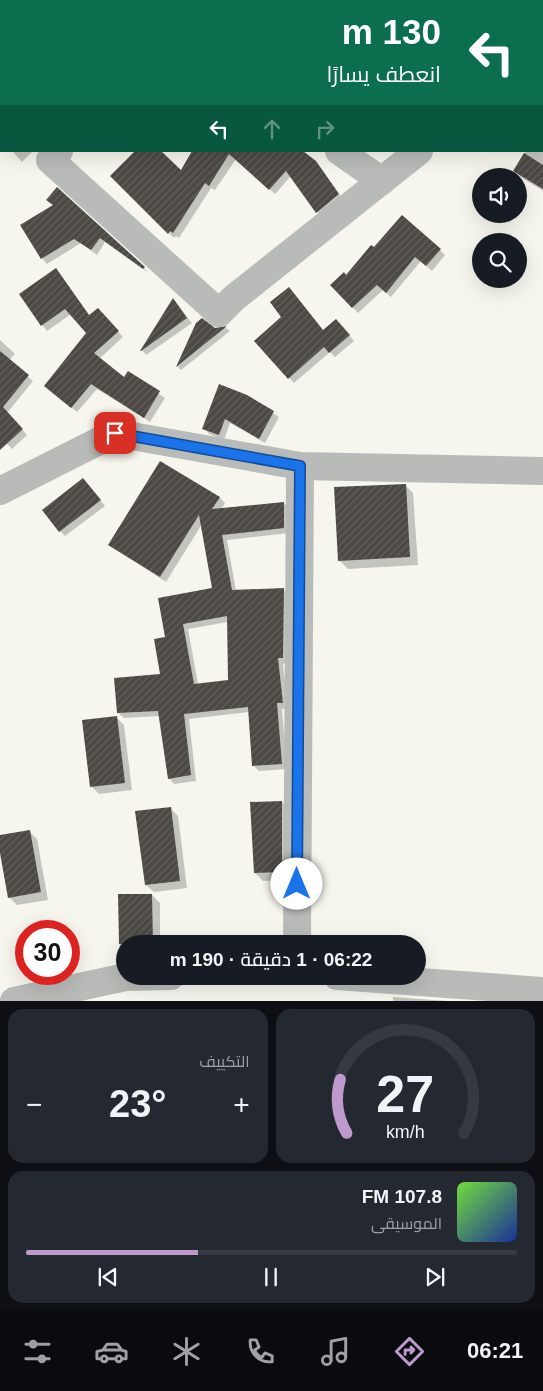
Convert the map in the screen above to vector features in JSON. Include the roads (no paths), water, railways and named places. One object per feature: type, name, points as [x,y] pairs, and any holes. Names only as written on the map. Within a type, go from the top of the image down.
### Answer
[{"type":"street","points":[[58,152],[50,160],[219,313],[234,298],[418,152]]},
{"type":"street","points":[[340,152],[382,181]]},
{"type":"street","points":[[0,491],[115,433],[300,466],[543,471]]},
{"type":"street","points":[[296,935],[300,466]]},
{"type":"street","points":[[14,1001],[116,979]]},
{"type":"street","points":[[426,984],[533,994]]}]
